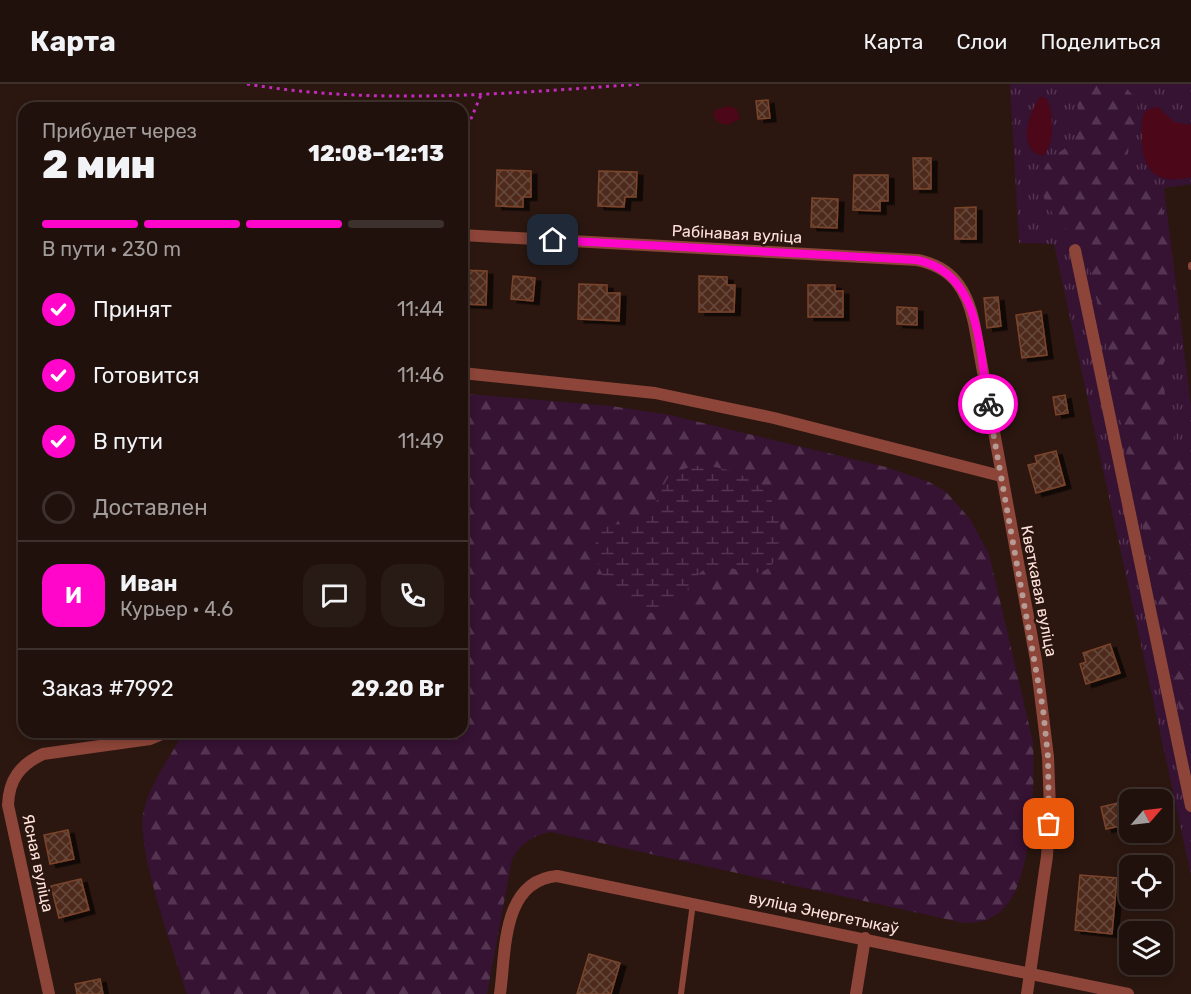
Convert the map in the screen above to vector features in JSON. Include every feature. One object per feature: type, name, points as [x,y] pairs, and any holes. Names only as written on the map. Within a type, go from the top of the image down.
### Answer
[{"type":"street","name":"Рабінавая вуліца","points":[[468,235],[917,260],[934,263],[948,271],[960,284],[969,302],[974,323]]},
{"type":"street","points":[[1075,250],[1191,806]]},
{"type":"street","name":"Кветкавая вуліца","points":[[974,323],[1000,476],[1036,660],[1048,757],[1050,808],[1047,856],[1031,973]]},
{"type":"street","points":[[468,374],[666,395],[774,418],[1000,476]]},
{"type":"street","name":"Ясная вуліца","points":[[49,994],[8,805],[8,789],[13,777],[30,760],[43,754],[152,738]]},
{"type":"street","name":"вуліца Энергетыкаў","points":[[500,994],[511,920],[519,896],[535,881],[557,876],[1128,994]]},
{"type":"street","points":[[856,994],[865,938]]},
{"type":"street","points":[[1027,994],[1031,973]]},
{"type":"lane","points":[[681,994],[693,903]]},
{"type":"path","points":[[246,84],[370,98],[481,95],[643,84]]},
{"type":"path","points":[[468,126],[481,95]]},
{"type":"green space","points":[[1010,84],[1191,84],[1191,184],[1164,188],[1191,406],[1191,875],[1054,244],[1019,243]]},
{"type":"green space","points":[[1119,84],[1130,92],[1136,101],[1138,110],[1127,159],[1160,203],[1167,228],[1172,263],[1177,327],[1175,344],[1162,365],[1161,372],[1165,394],[1173,412],[1174,444],[1191,480],[1191,765],[1090,267],[1085,254],[1049,207],[1043,195],[1041,182],[1048,162],[1070,144],[1077,134],[1080,121],[1076,97],[1079,85]]},
{"type":"green space","points":[[468,394],[611,406],[670,415],[886,467],[929,482],[946,492],[970,519],[989,554],[1033,742],[1032,803],[1027,852],[1014,893],[1005,907],[986,920],[964,923],[551,832],[528,841],[519,848],[512,859],[487,994],[187,994],[157,900],[142,826],[147,800],[161,770],[180,738],[468,738]]},
{"type":"green space","points":[[692,466],[714,467],[735,472],[762,489],[769,497],[779,517],[781,540],[778,555],[767,569],[759,572],[751,573],[725,566],[707,568],[696,577],[673,606],[652,613],[638,610],[625,602],[605,578],[598,564],[595,550],[597,538],[605,528],[635,522],[647,516],[670,475]]},
{"type":"shaded area","points":[[1040,97],[1046,98],[1052,120],[1049,145],[1042,156],[1029,146],[1027,138],[1029,121]]},
{"type":"shaded area","points":[[729,106],[737,109],[740,119],[727,125],[717,122],[713,115],[715,110]]},
{"type":"shaded area","points":[[1158,107],[1174,122],[1191,125],[1191,177],[1168,179],[1160,177],[1153,172],[1144,158],[1142,120],[1147,111]]},
{"type":"building","points":[[768,100],[770,118],[758,119],[756,101]]},
{"type":"building","points":[[913,158],[931,158],[931,189],[914,189]]},
{"type":"building","points":[[497,170],[531,171],[531,197],[523,197],[523,207],[496,206]]},
{"type":"building","points":[[599,171],[637,172],[636,197],[625,197],[624,207],[598,206]]},
{"type":"building","points":[[854,175],[888,175],[888,201],[880,201],[880,211],[853,210]]},
{"type":"building","points":[[812,198],[838,199],[837,228],[811,227]]},
{"type":"building","points":[[976,207],[976,239],[955,239],[955,208]]},
{"type":"building","points":[[468,270],[487,271],[486,305],[468,304]]},
{"type":"building","points":[[513,276],[535,278],[533,301],[511,299]]},
{"type":"building","points":[[699,276],[727,277],[727,285],[735,285],[734,312],[699,312]]},
{"type":"building","points":[[579,284],[607,285],[607,293],[620,293],[619,321],[578,319]]},
{"type":"building","points":[[808,285],[835,285],[835,291],[843,291],[843,317],[808,317]]},
{"type":"building","points":[[998,297],[1001,326],[987,328],[984,298]]},
{"type":"building","points":[[897,307],[917,308],[917,325],[897,324]]},
{"type":"building","points":[[1041,311],[1047,355],[1022,358],[1016,315]]},
{"type":"building","points":[[1065,395],[1068,413],[1056,415],[1053,397]]},
{"type":"building","points":[[1056,451],[1065,485],[1036,493],[1028,465],[1037,463],[1035,456]]},
{"type":"building","points":[[1110,644],[1120,673],[1086,684],[1080,664],[1086,662],[1083,653]]},
{"type":"building","points":[[1119,803],[1119,826],[1106,829],[1101,807]]},
{"type":"building","points":[[68,830],[74,859],[50,864],[44,835]]},
{"type":"building","points":[[1080,875],[1117,878],[1112,934],[1075,930]]},
{"type":"building","points":[[81,879],[89,910],[59,918],[51,886]]},
{"type":"building","points":[[589,954],[620,963],[611,994],[577,994]]},
{"type":"building","points":[[100,979],[103,994],[77,994],[75,984]]},
{"type":"way so far","points":[[988,404],[1036,660],[1048,757],[1049,824]]},
{"type":"route","points":[[553,240],[917,260],[934,263],[948,271],[960,284],[969,302],[988,404]]}]
